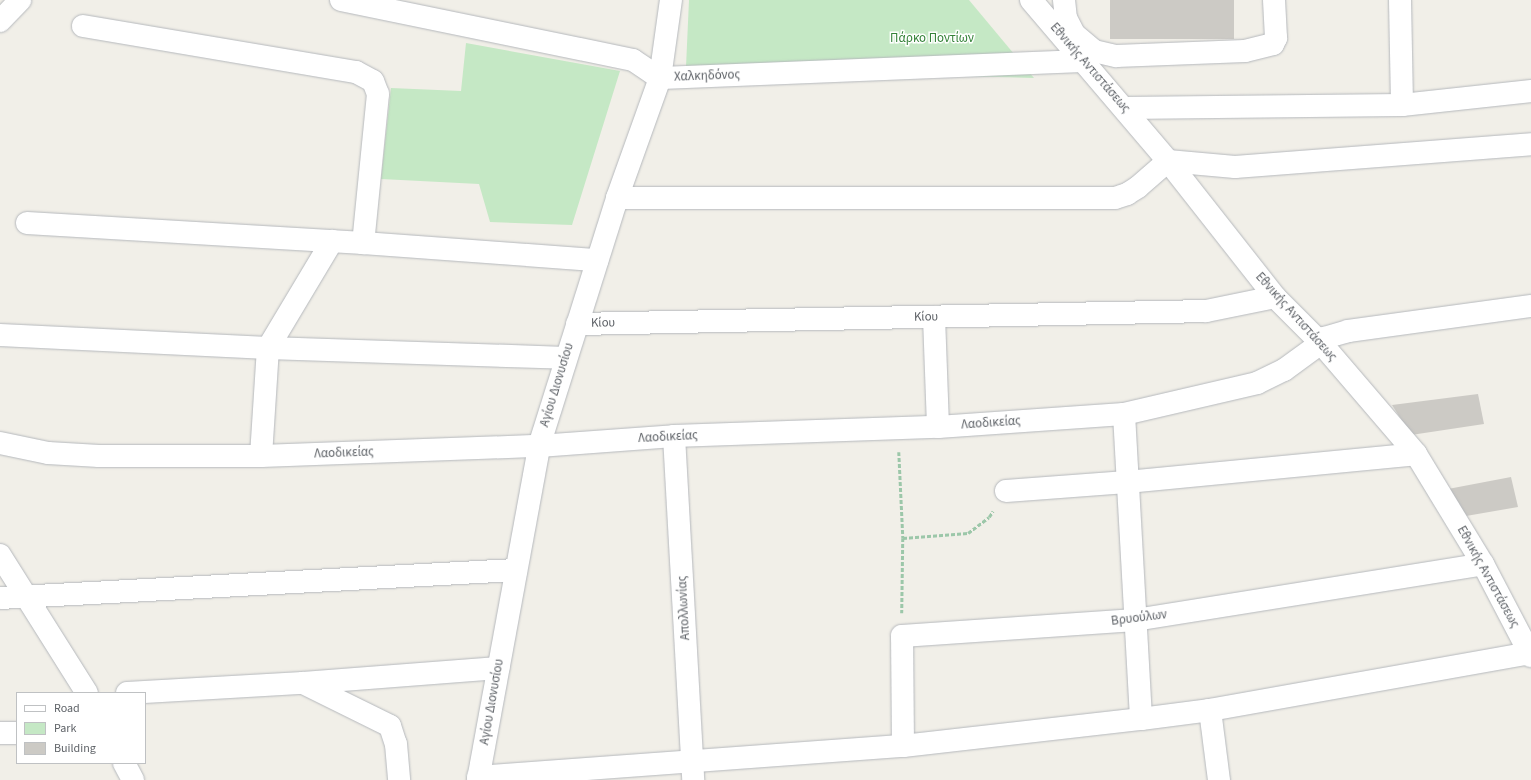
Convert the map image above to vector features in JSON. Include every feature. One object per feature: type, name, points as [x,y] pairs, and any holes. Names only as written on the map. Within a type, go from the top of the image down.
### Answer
[{"type":"street","points":[[0,21],[20,0]]},
{"type":"street","name":"Χαλκηδόνος","points":[[341,0],[372,3],[633,60],[660,78],[1084,61]]},
{"type":"street","name":"Αγίου Διονυσίου","points":[[478,779],[539,446],[576,324],[617,198],[660,78],[671,0]]},
{"type":"street","name":"Εθνικής Αντιστάσεως","points":[[1031,0],[1168,161],[1275,297],[1321,343],[1416,454],[1483,564],[1530,654]]},
{"type":"street","points":[[1064,0],[1066,18],[1074,34],[1094,51],[1116,56],[1245,51],[1273,44],[1276,38],[1274,0]]},
{"type":"street","points":[[1400,0],[1402,105]]},
{"type":"street","points":[[83,26],[356,72],[373,81],[378,94],[363,243]]},
{"type":"street","points":[[1124,108],[1402,105],[1531,91]]},
{"type":"street","points":[[617,198],[1115,198],[1127,194],[1138,187],[1168,161],[1235,168],[1531,144]]},
{"type":"street","points":[[27,223],[363,243],[597,260]]},
{"type":"street","points":[[261,456],[268,348],[332,241]]},
{"type":"street","name":"Κίου","points":[[576,324],[1206,312],[1275,297]]},
{"type":"street","name":"Λαοδικείας","points":[[0,443],[48,453],[99,456],[261,456],[539,446],[674,436],[938,427],[1124,414],[1257,383],[1284,370],[1321,343],[1324,338],[1348,331],[1531,306]]},
{"type":"street","points":[[934,317],[938,427]]},
{"type":"street","points":[[0,335],[268,348],[566,358]]},
{"type":"street","points":[[1124,414],[1126,482],[1141,719]]},
{"type":"street","name":"Απολλωνίας","points":[[674,436],[692,770]]},
{"type":"street","points":[[1006,491],[1126,482],[1416,454]]},
{"type":"street","points":[[0,555],[87,692]]},
{"type":"street","name":"Βρυούλων","points":[[902,636],[1135,620],[1483,564]]},
{"type":"street","points":[[0,598],[516,570]]},
{"type":"street","points":[[902,636],[903,746]]},
{"type":"street","points":[[478,779],[692,770],[1141,719],[1210,710],[1530,654]]},
{"type":"street","points":[[144,692],[303,683],[498,668]]},
{"type":"street","points":[[303,683],[390,726],[396,744],[399,780]]},
{"type":"street","points":[[1210,710],[1219,780]]},
{"type":"street","points":[[0,733],[16,733]]},
{"type":"street","points":[[125,764],[133,780]]},
{"type":"path","points":[[898,428],[903,538],[902,636]]},
{"type":"path","points":[[903,538],[968,533],[989,517],[1006,491]]},
{"type":"green space","name":"Πάρκο Ποντίων","points":[[689,0],[969,0],[1034,78],[686,67]]},
{"type":"green space","points":[[466,43],[620,71],[572,225],[490,222],[479,184],[381,179],[391,88],[461,91]]},
{"type":"building","points":[[1110,0],[1234,0],[1234,39],[1110,39]]},
{"type":"building","points":[[1478,394],[1484,424],[1411,435],[1392,405]]},
{"type":"building","points":[[1511,477],[1518,507],[1466,516],[1448,489]]}]
